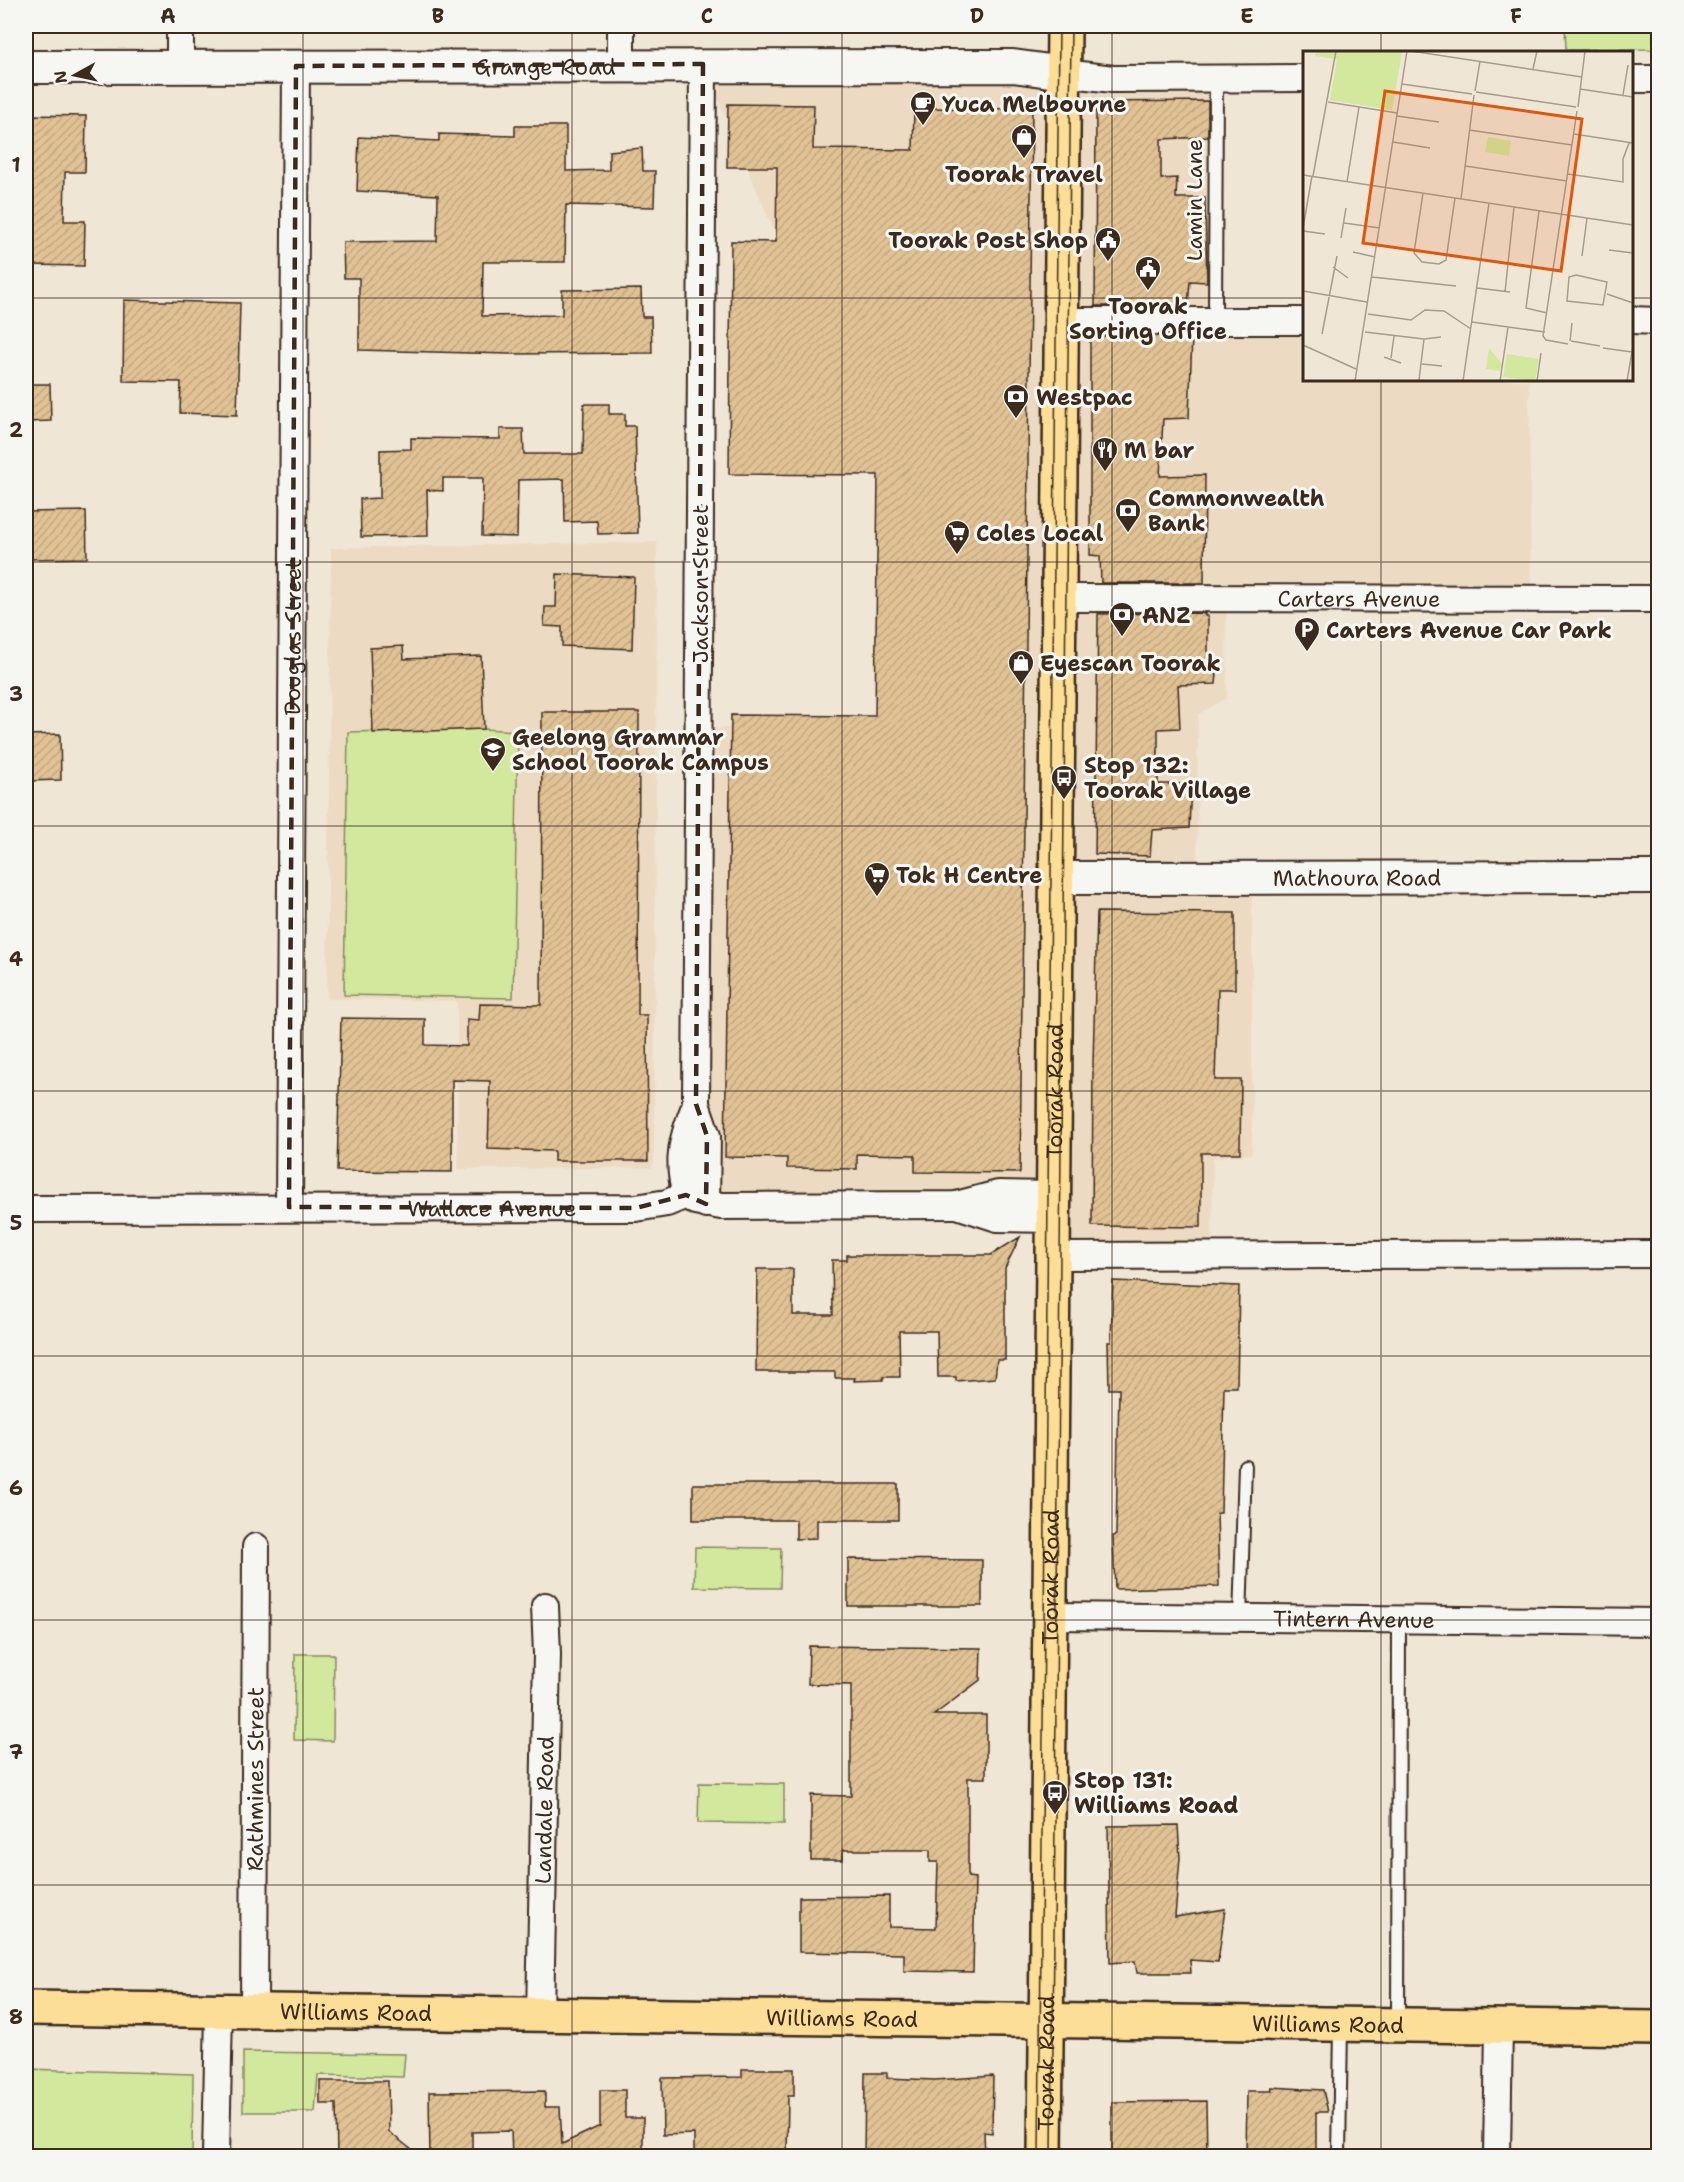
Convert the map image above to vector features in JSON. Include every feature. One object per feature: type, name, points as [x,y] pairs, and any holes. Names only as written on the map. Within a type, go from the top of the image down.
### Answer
[{"type":"main road","name":"Toorak Road","points":[[1045,2157],[1064,26]]},
{"type":"main road","name":"Williams Road","points":[[26,2008],[1659,2028]]},
{"type":"street","points":[[180,26],[180,67]]},
{"type":"street","points":[[621,26],[621,64]]},
{"type":"street","name":"Grange Road","points":[[26,66],[621,64],[1013,66],[1064,73]]},
{"type":"street","name":"Jackson Street","points":[[696,1200],[707,1136],[696,1104],[703,64]]},
{"type":"street","name":"Douglas Street","points":[[289,1207],[296,66]]},
{"type":"street","points":[[1064,73],[1113,79],[1303,78]]},
{"type":"street","points":[[1633,79],[1659,79]]},
{"type":"street","points":[[1633,320],[1659,321]]},
{"type":"street","points":[[1062,321],[1303,321]]},
{"type":"street","name":"Carters Avenue","points":[[1059,598],[1659,599]]},
{"type":"street","name":"Mathoura Road","points":[[1057,878],[1659,877]]},
{"type":"street","name":"Wallace Avenue","points":[[26,1209],[636,1208],[696,1200],[956,1205],[997,1218],[1053,1207]]},
{"type":"street","points":[[1054,1256],[1659,1254]]},
{"type":"street","name":"Rathmines Street","points":[[254,2011],[256,1547]]},
{"type":"street","name":"Landale Road","points":[[540,2016],[547,1654],[545,1606]]},
{"type":"street","name":"Tintern Avenue","points":[[1051,1616],[1659,1622]]},
{"type":"street","points":[[216,2157],[219,2011]]},
{"type":"street","points":[[1497,2157],[1499,2025]]},
{"type":"lane","name":"Lamin Lane","points":[[1215,321],[1216,78]]},
{"type":"lane","points":[[1240,1619],[1245,1466]]},
{"type":"lane","points":[[1398,2024],[1399,1620]]},
{"type":"lane","points":[[1339,2157],[1341,2023]]},
{"type":"highlighted area","points":[[703,64],[696,1104],[707,1136],[706,1204],[686,1195],[636,1208],[289,1207],[296,66]]},
{"type":"shaded area","points":[[703,64],[1216,78],[1215,320],[1303,321],[1303,381],[1529,381],[1531,600],[1226,598],[1227,698],[1198,714],[1197,878],[1252,878],[1252,1154],[1213,1158],[1212,1254],[1054,1256],[1053,1219],[721,1206],[696,1104],[699,730],[875,716],[878,475]]},
{"type":"shaded area","name":"Geelong Grammar School Toorak Campus","points":[[657,542],[654,1163],[651,1168],[458,1169],[457,1001],[327,999],[331,548]]},
{"type":"green space","points":[[1565,26],[1653,26],[1653,49],[1566,50]]},
{"type":"green space","points":[[484,729],[518,731],[513,998],[344,995],[348,732]]},
{"type":"green space","points":[[695,1547],[781,1548],[780,1588],[694,1587]]},
{"type":"green space","points":[[295,1654],[334,1654],[333,1741],[294,1740]]},
{"type":"green space","points":[[699,1783],[784,1784],[784,1824],[698,1823]]},
{"type":"green space","points":[[243,2052],[405,2054],[403,2077],[318,2075],[315,2112],[243,2112]]},
{"type":"green space","points":[[26,2069],[193,2074],[192,2156],[26,2156]]},
{"type":"building","points":[[1208,101],[1208,137],[1161,139],[1161,179],[1177,178],[1176,198],[1205,198],[1207,282],[1190,281],[1188,306],[1095,306],[1096,102]]},
{"type":"building","points":[[728,104],[814,105],[813,149],[913,150],[914,108],[1032,109],[1020,1173],[915,1172],[915,1155],[857,1154],[857,1169],[787,1168],[787,1158],[725,1157],[731,715],[875,716],[878,475],[729,474],[731,241],[776,242],[777,167],[727,167]]},
{"type":"building","points":[[26,115],[86,116],[85,172],[65,172],[64,221],[85,221],[84,266],[26,265]]},
{"type":"building","points":[[515,126],[566,126],[566,171],[609,170],[609,151],[642,148],[643,171],[655,171],[654,207],[566,205],[565,262],[483,262],[482,316],[562,315],[562,290],[641,289],[642,317],[651,317],[652,353],[508,354],[359,350],[359,278],[344,278],[343,242],[437,241],[438,195],[357,191],[359,137],[439,141],[439,134],[515,136]]},
{"type":"building","points":[[124,300],[240,303],[237,415],[180,413],[181,382],[123,381]]},
{"type":"building","points":[[1090,336],[1192,336],[1189,418],[1163,419],[1160,476],[1205,475],[1204,583],[1101,583],[1100,556],[1090,555]]},
{"type":"building","points":[[26,384],[50,384],[51,421],[26,422]]},
{"type":"building","points":[[584,404],[609,404],[609,414],[625,414],[625,426],[635,426],[638,533],[598,534],[597,521],[565,522],[564,479],[518,480],[517,537],[482,536],[483,478],[443,478],[443,491],[427,490],[428,536],[361,537],[360,499],[380,498],[380,450],[411,449],[411,438],[500,439],[500,429],[523,429],[524,454],[583,454]]},
{"type":"building","points":[[86,511],[87,558],[26,559],[26,512]]},
{"type":"building","points":[[557,574],[634,577],[632,649],[562,646],[562,627],[544,626],[545,607],[556,607]]},
{"type":"building","points":[[1205,613],[1205,616],[1208,616],[1208,657],[1218,661],[1216,684],[1178,685],[1180,728],[1158,729],[1158,784],[1191,784],[1189,828],[1152,830],[1150,856],[1095,854],[1098,614]]},
{"type":"building","points":[[403,646],[404,659],[481,656],[484,729],[373,733],[370,648]]},
{"type":"building","points":[[542,712],[639,712],[638,1015],[647,1015],[648,1161],[554,1161],[554,1151],[488,1149],[490,1081],[452,1080],[452,1172],[337,1171],[341,1018],[425,1019],[425,1045],[467,1046],[467,1019],[479,1020],[480,1004],[541,1005]]},
{"type":"building","points":[[60,734],[61,780],[26,781],[26,735]]},
{"type":"building","points":[[1097,912],[1235,913],[1235,989],[1218,989],[1215,1080],[1241,1080],[1240,1153],[1201,1153],[1201,1227],[1092,1226]]},
{"type":"building","points":[[1020,1237],[1005,1268],[1005,1360],[997,1360],[995,1378],[956,1381],[956,1377],[938,1377],[937,1331],[899,1331],[900,1377],[854,1381],[855,1378],[835,1378],[835,1372],[756,1372],[757,1269],[793,1269],[793,1315],[833,1315],[832,1260],[847,1260],[847,1255],[991,1255]]},
{"type":"building","points":[[1113,1281],[1239,1286],[1237,1387],[1224,1387],[1221,1513],[1217,1513],[1219,1586],[1115,1589],[1113,1536],[1116,1535],[1119,1389],[1109,1389],[1108,1342],[1111,1342]]},
{"type":"building","points":[[693,1484],[898,1484],[898,1520],[817,1520],[817,1538],[796,1539],[796,1520],[693,1520]]},
{"type":"building","points":[[848,1559],[982,1560],[982,1606],[848,1606]]},
{"type":"building","points":[[809,1646],[981,1648],[980,1680],[934,1715],[986,1715],[986,1778],[968,1778],[968,1877],[975,1878],[973,1972],[904,1971],[904,1954],[799,1952],[799,1897],[889,1896],[889,1927],[936,1928],[938,1862],[930,1862],[930,1850],[843,1850],[843,1860],[811,1860],[811,1795],[851,1796],[851,1685],[808,1684]]},
{"type":"building","points":[[1178,1825],[1180,1858],[1175,1917],[1225,1909],[1218,1962],[1190,1960],[1191,1973],[1137,1973],[1135,1961],[1110,1963],[1108,1826]]},
{"type":"building","points":[[742,2069],[794,2069],[794,2096],[788,2096],[787,2157],[694,2156],[694,2134],[663,2135],[662,2078],[742,2077]]},
{"type":"building","points":[[865,2073],[887,2073],[887,2078],[935,2080],[993,2076],[992,2133],[984,2132],[985,2157],[864,2157]]},
{"type":"building","points":[[320,2081],[388,2081],[389,2132],[421,2157],[337,2157],[336,2104],[320,2104]]},
{"type":"building","points":[[1271,2087],[1323,2090],[1328,2112],[1316,2112],[1316,2157],[1246,2157],[1247,2091],[1272,2091]]},
{"type":"building","points":[[600,2090],[625,2090],[625,2118],[643,2118],[643,2157],[512,2157],[511,2131],[472,2132],[472,2157],[430,2157],[429,2092],[545,2091],[545,2107],[560,2107],[562,2144],[600,2126]]},
{"type":"building","points":[[1206,2101],[1207,2157],[1112,2157],[1112,2102]]},
{"type":"tram line","points":[[1039,2156],[1059,26]]},
{"type":"tram line","points":[[1052,2156],[1071,26]]},
{"type":"place","name":"Yuca Melbourne","points":[[923,127]]},
{"type":"place","name":"Toorak Travel","points":[[1024,160]]},
{"type":"place","name":"Toorak Post Shop","points":[[1108,263]]},
{"type":"place","name":"Toorak Sorting Office","points":[[1148,292]]},
{"type":"place","name":"Westpac","points":[[1016,420]]},
{"type":"place","name":"M bar","points":[[1105,473]]},
{"type":"place","name":"Commonwealth Bank","points":[[1128,534]]},
{"type":"place","name":"Coles Local","points":[[957,556]]},
{"type":"place","name":"ANZ","points":[[1122,638]]},
{"type":"place","name":"Carters Avenue Car Park","points":[[1307,653]]},
{"type":"place","name":"Eyescan Toorak","points":[[1021,686]]},
{"type":"place","name":"Geelong Grammar School Toorak Campus","points":[[493,773]]},
{"type":"place","name":"Stop 132: Toorak Village","points":[[1064,801]]},
{"type":"place","name":"Tok H Centre","points":[[877,898]]},
{"type":"place","name":"Stop 131: Williams Road","points":[[1055,1816]]}]
